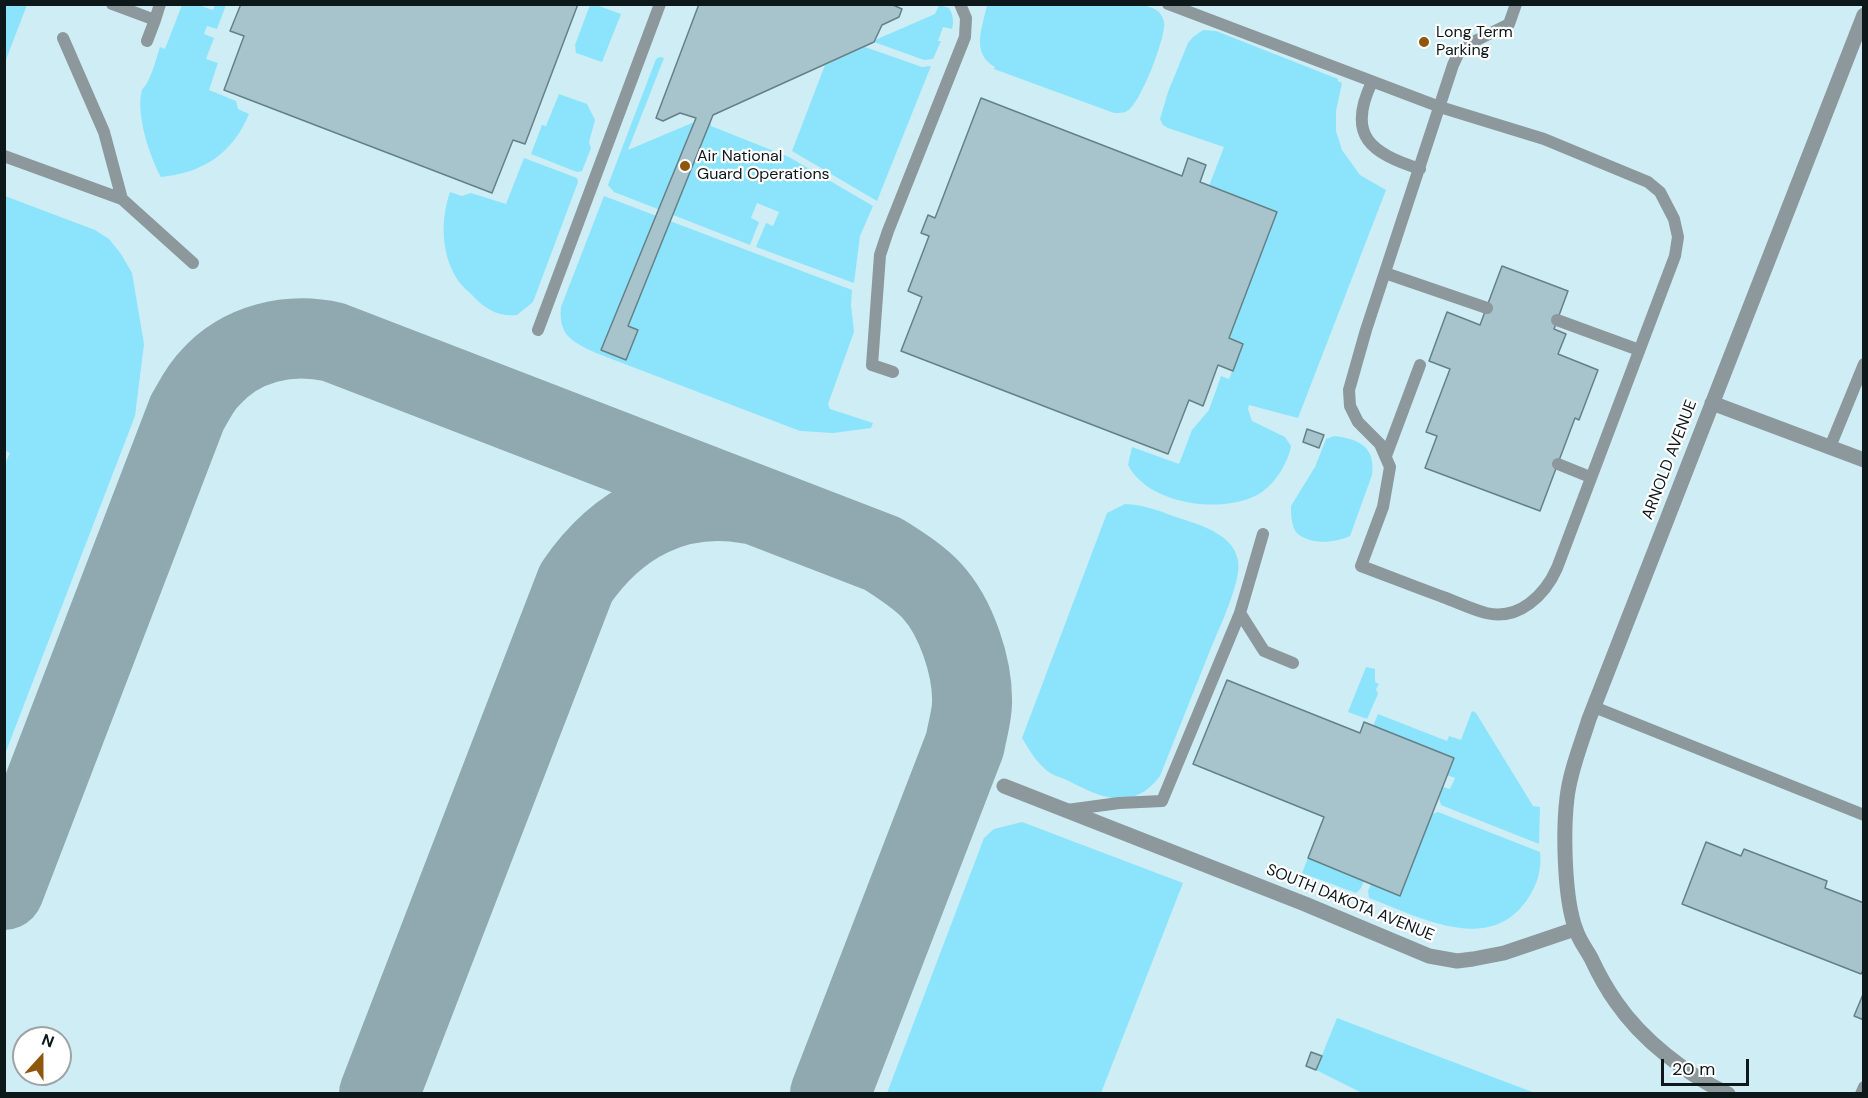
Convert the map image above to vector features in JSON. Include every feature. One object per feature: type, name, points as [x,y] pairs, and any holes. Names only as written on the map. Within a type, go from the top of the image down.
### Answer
[{"type":"street","name":"ARNOLD AVENUE","points":[[1575,929],[1565,857],[1567,798],[1572,770],[1594,706],[1863,15]]},
{"type":"street","points":[[1712,403],[1863,460]]},
{"type":"street","name":"SOUTH DAKOTA AVENUE","points":[[1004,786],[1305,904],[1416,951],[1443,959],[1458,961],[1485,957],[1575,929]]},
{"type":"street","points":[[1575,929],[1616,1002],[1636,1027],[1691,1073],[1728,1094]]},
{"type":"lane","points":[[112,4],[155,20]]},
{"type":"lane","points":[[147,41],[160,4]]},
{"type":"lane","points":[[538,330],[660,4]]},
{"type":"lane","points":[[893,372],[872,365],[880,255],[964,37],[966,18],[960,4]]},
{"type":"lane","points":[[1168,4],[1440,107],[1544,139],[1638,178],[1660,192],[1674,219],[1678,237],[1675,256],[1550,583],[1540,596],[1527,606],[1513,612],[1488,614],[1361,566],[1383,507],[1390,466],[1380,444],[1358,422],[1350,406],[1349,390],[1366,330],[1420,169],[1440,107],[1453,65],[1459,52],[1473,42],[1509,24],[1516,4]]},
{"type":"lane","points":[[63,38],[104,132],[122,199]]},
{"type":"lane","points":[[1372,82],[1363,102],[1361,124],[1374,149],[1392,160],[1420,169]]},
{"type":"lane","points":[[4,156],[122,199],[193,263]]},
{"type":"lane","points":[[1385,273],[1486,308]]},
{"type":"lane","points":[[1557,320],[1639,350]]},
{"type":"lane","points":[[1830,447],[1863,364]]},
{"type":"lane","points":[[1386,456],[1420,365]]},
{"type":"lane","points":[[1557,464],[1590,477]]},
{"type":"lane","points":[[1067,810],[1119,803],[1161,801],[1240,613],[1252,565],[1263,534]]},
{"type":"lane","points":[[1240,613],[1264,651],[1293,663]]},
{"type":"lane","points":[[1594,706],[1863,815]]},
{"type":"lane","points":[[1861,1094],[1863,1087]]},
{"type":"shaded area","points":[[4,5],[27,5],[5,62]]},
{"type":"shaded area","points":[[182,5],[198,5],[213,10],[215,5],[226,5],[217,29],[207,26],[204,34],[214,38],[206,59],[218,63],[209,90],[236,101],[238,109],[249,114],[234,140],[215,159],[190,171],[161,177],[145,135],[140,99],[160,47],[165,49]]},
{"type":"shaded area","points":[[590,5],[621,14],[602,62],[576,53],[575,45]]},
{"type":"shaded area","points":[[939,5],[949,8],[953,23],[952,29],[943,27],[938,41],[941,41],[933,59],[924,60],[874,42],[935,14]]},
{"type":"shaded area","points":[[987,5],[1144,5],[1159,13],[1163,18],[1164,29],[1152,69],[1139,96],[1127,111],[1114,113],[994,69],[995,67],[987,61],[980,47],[981,30]]},
{"type":"shaded area","points":[[1203,30],[1216,31],[1338,79],[1342,83],[1336,111],[1336,131],[1342,150],[1360,175],[1386,190],[1298,418],[1249,405],[1252,421],[1285,437],[1291,446],[1281,471],[1262,492],[1229,504],[1209,505],[1170,497],[1152,489],[1138,479],[1128,465],[1132,447],[1179,464],[1192,430],[1209,410],[1221,376],[1229,379],[1243,344],[1229,338],[1277,212],[1209,186],[1224,147],[1168,128],[1160,119],[1168,92],[1188,43]]},
{"type":"shaded area","points":[[865,47],[922,67],[931,66],[877,201],[792,151],[825,65]]},
{"type":"shaded area","points":[[664,58],[628,150],[692,123],[711,123],[711,126],[789,157],[873,206],[860,236],[854,283],[756,247],[766,223],[773,226],[779,212],[757,203],[751,218],[759,222],[750,245],[614,192],[608,185],[656,59]]},
{"type":"shaded area","points":[[559,94],[587,104],[595,120],[589,142],[591,148],[582,171],[577,172],[531,154],[542,125],[546,126]]},
{"type":"shaded area","points":[[524,158],[577,178],[578,182],[533,302],[517,315],[504,315],[482,304],[459,282],[453,272],[444,238],[445,215],[450,192],[462,196],[471,193],[506,204]]},
{"type":"shaded area","points":[[5,196],[95,230],[109,239],[132,273],[144,344],[135,416],[5,754],[4,466],[10,453],[4,450]]},
{"type":"shaded area","points":[[604,196],[852,290],[854,332],[828,404],[830,409],[873,423],[871,428],[833,433],[800,431],[596,353],[569,337],[562,325],[561,307]]},
{"type":"shaded area","points":[[1334,436],[1351,439],[1364,446],[1371,457],[1372,475],[1350,536],[1331,541],[1310,540],[1298,534],[1294,528],[1291,506],[1315,467],[1326,439]]},
{"type":"shaded area","points":[[1125,504],[1154,509],[1216,533],[1231,544],[1238,561],[1238,569],[1229,604],[1160,776],[1150,787],[1139,794],[1128,798],[1116,798],[1093,792],[1050,772],[1032,754],[1022,738],[1107,513]]},
{"type":"shaded area","points":[[1366,667],[1375,669],[1375,682],[1379,684],[1376,689],[1378,694],[1367,719],[1348,712]]},
{"type":"shaded area","points":[[1472,711],[1476,713],[1533,806],[1540,807],[1539,844],[1441,805],[1439,798],[1443,787],[1450,789],[1455,778],[1447,775],[1454,758],[1373,726],[1378,714],[1447,741],[1449,736],[1461,740]]},
{"type":"shaded area","points":[[1438,812],[1540,852],[1539,871],[1534,889],[1511,917],[1493,926],[1473,929],[1452,927],[1409,914],[1369,898],[1368,891],[1371,884],[1432,814]]},
{"type":"shaded area","points":[[1022,822],[1183,883],[1101,1093],[887,1093],[984,838],[994,829]]},
{"type":"shaded area","points":[[1308,858],[1364,881],[1361,888],[1356,893],[1302,873]]},
{"type":"shaded area","points":[[1337,1018],[1535,1093],[1362,1093],[1316,1070]]},
{"type":"building","points":[[241,4],[578,4],[525,144],[513,140],[492,193],[224,90],[244,36],[230,31]]},
{"type":"building","name":"Air National Guard Operations","points":[[699,4],[891,4],[902,9],[899,17],[882,25],[874,42],[713,115],[628,326],[638,330],[626,360],[601,350],[696,118],[680,113],[663,121],[656,118]]},
{"type":"building","points":[[981,98],[1182,176],[1188,158],[1206,165],[1200,182],[1277,212],[1229,338],[1243,344],[1233,371],[1218,365],[1203,406],[1189,400],[1168,454],[901,351],[922,297],[908,291],[929,236],[921,233],[928,215],[935,218]]},
{"type":"building","points":[[1502,266],[1568,291],[1554,329],[1566,334],[1558,354],[1598,370],[1579,420],[1575,418],[1540,511],[1425,468],[1437,436],[1426,432],[1450,369],[1429,361],[1447,312],[1480,325]]},
{"type":"building","points":[[1307,429],[1324,435],[1319,448],[1303,442]]},
{"type":"building","points":[[1227,680],[1360,733],[1364,722],[1454,758],[1400,896],[1308,858],[1324,817],[1193,764]]},
{"type":"building","points":[[1706,842],[1741,856],[1744,849],[1827,881],[1825,888],[1864,903],[1864,968],[1861,974],[1682,904]]},
{"type":"building","points":[[1864,992],[1864,1020],[1854,1016]]},
{"type":"building","points":[[1311,1052],[1322,1056],[1316,1070],[1306,1066]]},
{"type":"taxiway","points":[[4,890],[187,413],[197,395],[222,366],[251,349],[267,343],[300,338],[333,342],[883,554],[921,580],[949,614],[966,659],[972,689],[972,708],[965,744],[830,1094]]},
{"type":"taxiway","points":[[379,1094],[576,583],[610,544],[630,528],[651,516],[673,507],[697,502],[723,501],[749,504]]},
{"type":"place","name":"Long Term Parking","points":[[1424,42]]},
{"type":"place","name":"Air National Guard Operations","points":[[685,166]]}]
